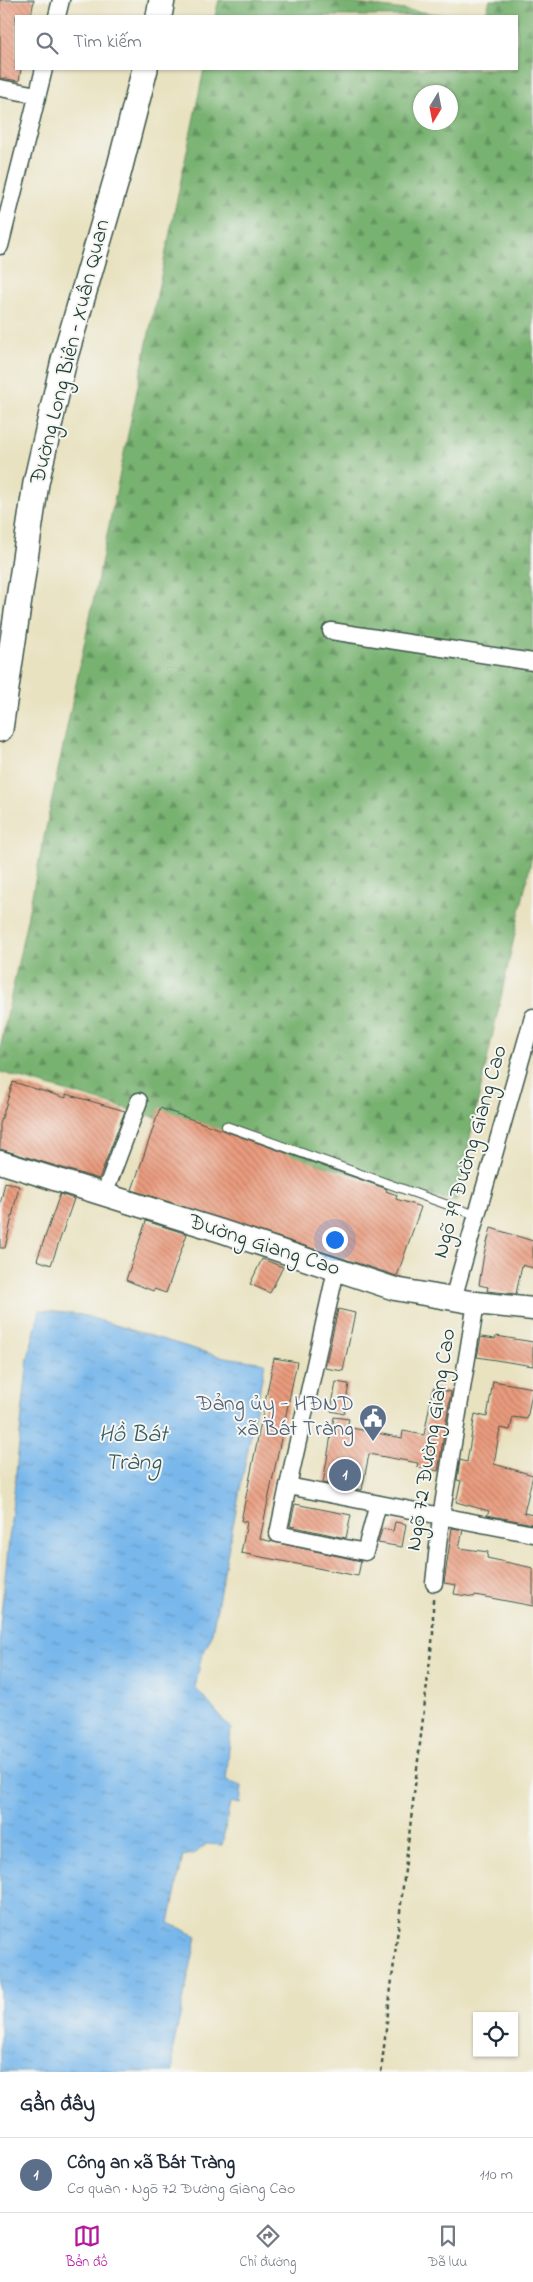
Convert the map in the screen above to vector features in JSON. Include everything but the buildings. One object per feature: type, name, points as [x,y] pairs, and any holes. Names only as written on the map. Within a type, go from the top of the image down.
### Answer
[{"type":"main road","points":[[158,15],[162,0]]},
{"type":"main road","name":"Đường Long Biên – Xuân Quan","points":[[0,729],[36,483],[64,360],[118,174],[145,70]]},
{"type":"main road","points":[[0,604],[22,579]]},
{"type":"street","points":[[57,15],[61,0]]},
{"type":"street","points":[[0,246],[44,70]]},
{"type":"street","points":[[0,88],[37,95]]},
{"type":"street","points":[[331,631],[533,662]]},
{"type":"street","name":"Ngõ 79 Đường Giang Cao","points":[[453,1299],[533,1017]]},
{"type":"street","points":[[104,1195],[140,1101]]},
{"type":"street","name":"Đường Giang Cao","points":[[0,1162],[221,1231],[395,1289],[476,1303],[533,1309]]},
{"type":"street","points":[[336,1270],[278,1534],[365,1552],[378,1504]]},
{"type":"street","name":"Ngõ 72 Đường Giang Cao","points":[[434,1583],[441,1517],[476,1303]]},
{"type":"street","points":[[288,1486],[533,1534]]},
{"type":"lane","points":[[226,1126],[476,1215]]},
{"type":"path","points":[[381,2072],[433,1634],[434,1583]]},
{"type":"green space","points":[[219,0],[325,0],[446,15],[215,15]]},
{"type":"green space","points":[[490,0],[533,0],[533,852],[456,1201],[428,1196],[0,1072],[0,1049],[204,70],[518,70],[518,15],[485,15]]},
{"type":"water","name":"Hồ Bát Tràng","points":[[40,1310],[82,1315],[218,1356],[265,1363],[211,1637],[201,1658],[195,1688],[231,1728],[226,1781],[242,1786],[240,1804],[230,1802],[222,1845],[207,1844],[193,1854],[183,1856],[169,1923],[197,1936],[173,2048],[173,2072],[0,2072],[0,1625],[28,1358]]},
{"type":"place","name":"Đảng ủy - HĐND xã Bát Tràng","points":[[373,1442]]},
{"type":"place","name":"Công an xã Bát Tràng","points":[[345,1475]]}]
